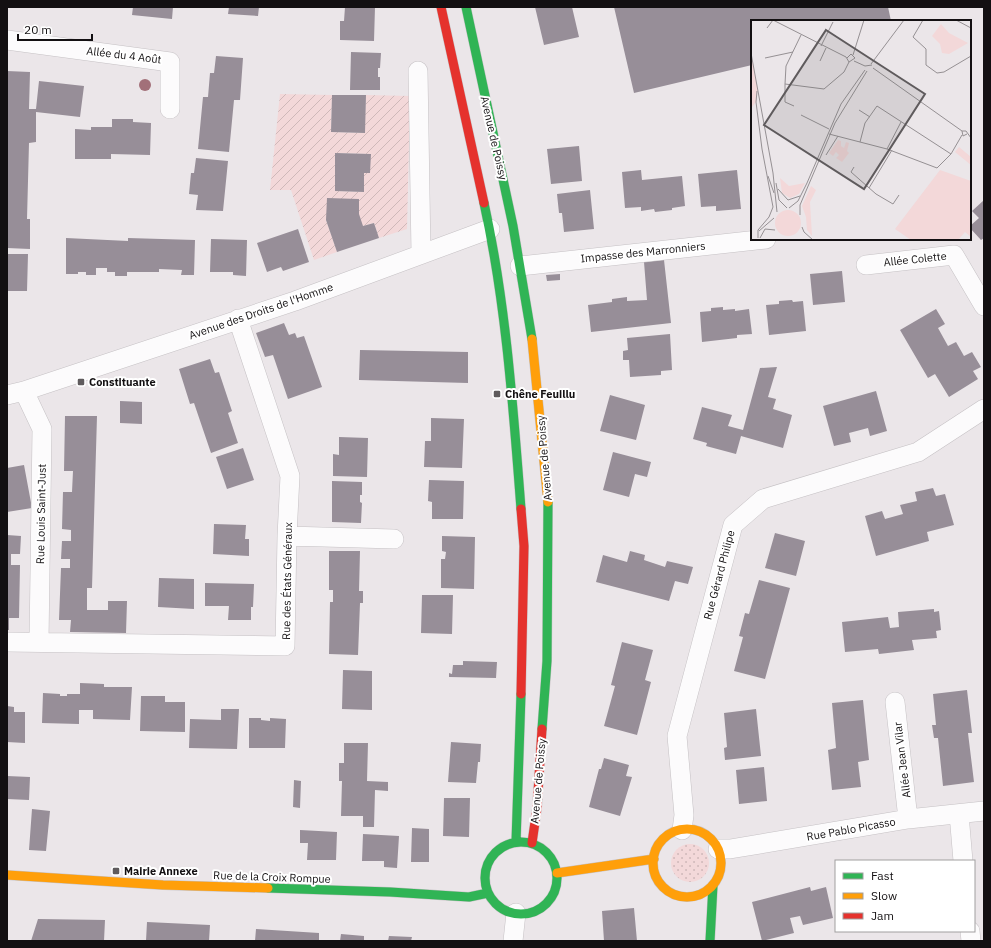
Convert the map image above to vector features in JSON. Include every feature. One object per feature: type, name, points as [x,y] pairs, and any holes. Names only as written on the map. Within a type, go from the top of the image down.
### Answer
[{"type":"street","name":"Avenue de Poissy","points":[[441,7],[460,94],[502,228],[520,266],[531,329],[548,496],[547,661],[537,808],[532,843]]},
{"type":"street","name":"Avenue de Poissy","points":[[466,7],[482,90],[502,228],[507,341],[524,546],[522,670],[516,842]]},
{"type":"street","name":"Allée du 4 Août","points":[[7,40],[170,62],[170,109]]},
{"type":"street","points":[[418,71],[421,254]]},
{"type":"street","name":"Avenue des Droits de l'Homme","points":[[15,393],[238,319],[421,254],[502,228]]},
{"type":"street","name":"Impasse des Marronniers","points":[[520,266],[757,240]]},
{"type":"street","name":"Allée Colette","points":[[866,265],[954,255],[984,306]]},
{"type":"street","name":"Rue des États Généraux","points":[[7,642],[285,646],[287,536],[290,476],[238,319]]},
{"type":"street","name":"Rue Louis Saint-Just","points":[[15,393],[42,429],[39,642]]},
{"type":"street","name":"Rue Gérard Philipe","points":[[682,830],[684,815],[677,736],[733,525],[763,499],[918,452],[984,409]]},
{"type":"street","points":[[287,536],[394,539]]},
{"type":"street","name":"Allée Jean Vilar","points":[[895,702],[908,819]]},
{"type":"street","name":"Rue Pablo Picasso","points":[[718,849],[730,849],[908,819],[984,811]]},
{"type":"street","points":[[959,814],[963,860]]},
{"type":"street","points":[[682,830],[693,830],[703,833],[712,840],[718,849],[721,861],[720,874],[713,885],[692,901],[668,891],[659,883],[654,872],[654,859],[658,847],[666,836],[682,830]]},
{"type":"street","points":[[516,842],[532,843],[549,855],[554,863],[557,873],[556,886],[551,898],[542,907],[531,913],[509,912],[497,904],[488,893],[485,878],[487,866],[494,854],[504,846],[516,842]]},
{"type":"street","points":[[557,873],[654,859]]},
{"type":"street","name":"Rue de la Croix Rompue","points":[[7,875],[163,885],[383,892],[468,897],[488,893]]},
{"type":"street","points":[[710,941],[713,885]]},
{"type":"street","points":[[513,941],[516,913]]},
{"type":"shaded area","points":[[280,94],[332,95],[331,132],[364,133],[366,95],[410,96],[407,229],[379,238],[374,223],[363,226],[326,220],[337,252],[314,260],[291,190],[270,190]],"holes":[[[335,153],[370,154],[370,173],[364,173],[363,192],[335,191]]]},
{"type":"shaded area","points":[[690,844],[703,850],[709,863],[703,876],[690,882],[677,876],[671,863],[677,850]]},
{"type":"building","points":[[133,7],[173,7],[172,19],[132,15]]},
{"type":"building","points":[[229,7],[259,7],[258,16],[228,14]]},
{"type":"building","points":[[345,7],[375,7],[374,41],[340,40],[340,21],[344,21]]},
{"type":"building","points":[[535,7],[572,7],[579,37],[544,45]]},
{"type":"building","points":[[614,7],[888,7],[891,20],[751,20],[751,65],[634,93]]},
{"type":"building","points":[[351,52],[381,53],[380,68],[378,68],[380,90],[350,90]]},
{"type":"building","points":[[216,56],[243,58],[240,100],[234,100],[229,152],[198,149],[203,97],[208,97],[210,73],[214,73]]},
{"type":"building","points":[[7,71],[30,72],[29,109],[36,109],[39,81],[84,86],[80,117],[36,112],[36,142],[29,143],[27,219],[30,219],[30,249],[7,248]]},
{"type":"building","points":[[332,95],[366,95],[365,133],[331,132]]},
{"type":"building","points":[[112,119],[133,119],[133,122],[151,123],[150,155],[111,154],[111,159],[75,159],[75,129],[91,130],[91,127],[112,127]]},
{"type":"building","points":[[579,146],[582,181],[551,184],[547,149]]},
{"type":"building","points":[[335,153],[371,154],[370,173],[364,173],[364,192],[335,191]]},
{"type":"building","points":[[196,158],[228,161],[223,211],[196,210],[198,195],[189,194],[191,173],[194,173]]},
{"type":"building","points":[[641,170],[642,180],[682,176],[685,206],[672,208],[672,210],[655,212],[654,209],[641,211],[641,207],[625,208],[622,172]]},
{"type":"building","points":[[737,170],[741,209],[716,211],[716,206],[701,207],[698,174]]},
{"type":"building","points":[[590,190],[594,229],[564,232],[562,213],[559,213],[557,194]]},
{"type":"building","points":[[327,198],[359,199],[359,214],[363,226],[374,223],[379,238],[337,252],[326,220]]},
{"type":"building","points":[[984,200],[984,238],[981,240],[971,229],[971,225],[979,218],[972,211]]},
{"type":"building","points":[[298,229],[309,262],[283,271],[281,267],[267,272],[257,243]]},
{"type":"building","points":[[66,238],[128,241],[128,238],[195,240],[194,275],[181,275],[182,270],[159,269],[159,272],[127,272],[127,276],[115,276],[115,272],[107,272],[107,268],[96,268],[96,275],[86,275],[86,272],[66,274]]},
{"type":"building","points":[[211,239],[247,240],[246,276],[233,275],[233,272],[210,272]]},
{"type":"building","points":[[7,254],[28,254],[27,291],[7,291]]},
{"type":"building","points":[[664,260],[671,323],[591,332],[588,305],[612,302],[612,299],[627,297],[627,301],[647,300],[644,262]]},
{"type":"building","points":[[842,271],[845,302],[813,305],[810,274]]},
{"type":"building","points":[[560,274],[560,280],[547,281],[546,275]]},
{"type":"building","points":[[792,300],[793,302],[803,301],[806,331],[769,335],[766,305],[779,304],[779,301]]},
{"type":"building","points":[[723,307],[723,310],[735,309],[735,311],[749,309],[752,334],[737,335],[737,338],[702,342],[700,312],[711,311],[711,308]]},
{"type":"building","points":[[936,309],[945,324],[938,328],[948,346],[956,342],[964,356],[972,352],[981,367],[973,371],[978,379],[949,397],[935,374],[928,378],[900,330]]},
{"type":"building","points":[[284,323],[289,335],[295,333],[297,338],[304,336],[322,387],[288,399],[273,355],[265,357],[256,333]]},
{"type":"building","points":[[670,334],[672,370],[661,371],[661,375],[630,377],[629,360],[623,360],[623,351],[628,350],[627,338]]},
{"type":"building","points":[[360,350],[468,352],[468,383],[359,380]]},
{"type":"building","points":[[210,359],[215,373],[219,372],[232,411],[228,413],[238,443],[211,453],[194,403],[190,404],[179,369]]},
{"type":"building","points":[[777,367],[768,397],[776,399],[773,409],[792,415],[783,448],[741,436],[736,454],[706,446],[707,443],[693,439],[702,407],[732,415],[728,426],[743,430],[760,368]]},
{"type":"building","points":[[876,391],[887,431],[870,436],[868,428],[849,433],[851,442],[834,446],[823,406]]},
{"type":"building","points":[[610,395],[645,405],[636,440],[600,431]]},
{"type":"building","points":[[120,401],[142,402],[142,424],[120,423]]},
{"type":"building","points":[[65,416],[97,416],[92,588],[87,588],[87,610],[108,610],[108,601],[127,601],[126,633],[70,632],[71,620],[59,620],[61,568],[70,568],[70,559],[61,559],[62,541],[71,541],[71,530],[62,529],[63,492],[72,492],[73,471],[64,471]]},
{"type":"building","points":[[431,418],[464,419],[462,468],[424,467],[425,441],[431,441]]},
{"type":"building","points":[[339,437],[368,438],[367,477],[333,476],[333,454],[339,455]]},
{"type":"building","points":[[243,448],[254,480],[227,489],[216,457]]},
{"type":"building","points":[[613,452],[651,462],[647,477],[635,474],[629,497],[603,490]]},
{"type":"building","points":[[24,465],[32,508],[7,512],[7,468]]},
{"type":"building","points":[[429,480],[464,481],[463,519],[432,519],[432,502],[428,501]]},
{"type":"building","points":[[332,481],[362,482],[362,495],[360,495],[360,502],[362,503],[361,523],[332,522]]},
{"type":"building","points":[[933,488],[936,496],[945,494],[954,525],[927,532],[929,541],[876,556],[865,516],[882,511],[885,519],[903,514],[900,505],[917,501],[915,492]]},
{"type":"building","points":[[214,524],[246,525],[245,539],[249,539],[249,556],[213,554]]},
{"type":"building","points":[[775,533],[805,541],[796,576],[765,568]]},
{"type":"building","points":[[7,535],[21,536],[20,554],[11,554],[11,565],[20,565],[19,618],[9,618],[9,630],[7,630]]},
{"type":"building","points":[[442,536],[475,537],[474,589],[441,588],[441,559],[445,559],[446,552],[442,551]]},
{"type":"building","points":[[329,551],[360,551],[359,591],[363,591],[363,603],[360,603],[358,655],[329,654],[330,602],[333,602],[333,590],[329,590]]},
{"type":"building","points":[[630,551],[645,555],[644,560],[665,567],[667,561],[693,567],[688,584],[675,581],[669,601],[596,582],[603,555],[627,562]]},
{"type":"building","points":[[159,578],[194,579],[194,609],[158,607]]},
{"type":"building","points":[[759,580],[790,588],[765,679],[734,671],[743,637],[739,636],[745,613],[749,614]]},
{"type":"building","points":[[205,583],[254,584],[251,620],[228,620],[229,606],[205,606]]},
{"type":"building","points":[[422,595],[453,595],[452,634],[421,633]]},
{"type":"building","points":[[934,609],[934,612],[939,611],[941,630],[936,631],[937,638],[912,640],[914,650],[879,654],[878,649],[845,652],[842,622],[888,617],[890,628],[899,627],[898,612]]},
{"type":"building","points":[[622,642],[653,650],[645,680],[651,682],[637,735],[604,726],[615,686],[611,685]]},
{"type":"building","points":[[463,661],[497,662],[496,678],[449,677],[449,673],[452,674],[453,665],[463,665]]},
{"type":"building","points":[[343,670],[372,671],[372,710],[342,709]]},
{"type":"building","points":[[80,683],[104,684],[104,687],[132,687],[130,720],[93,719],[93,710],[79,710],[79,724],[42,723],[43,693],[60,694],[60,696],[67,696],[67,694],[80,694]]},
{"type":"building","points":[[967,690],[972,733],[968,733],[974,782],[943,786],[938,738],[934,738],[932,725],[936,725],[933,694]]},
{"type":"building","points":[[141,696],[165,696],[165,702],[185,702],[185,732],[140,731]]},
{"type":"building","points":[[863,700],[869,760],[858,762],[861,787],[832,790],[828,750],[836,748],[832,703]]},
{"type":"building","points":[[7,706],[14,707],[14,712],[25,712],[25,743],[7,742]]},
{"type":"building","points":[[221,709],[239,709],[237,749],[189,748],[190,719],[221,720]]},
{"type":"building","points":[[756,709],[761,756],[725,760],[724,748],[727,747],[724,713]]},
{"type":"building","points":[[249,718],[261,718],[261,720],[270,721],[270,718],[286,719],[285,748],[249,748]]},
{"type":"building","points":[[451,742],[481,744],[480,762],[478,762],[476,783],[448,782]]},
{"type":"building","points":[[344,743],[368,743],[367,781],[388,782],[388,791],[375,790],[374,827],[363,827],[363,816],[341,816],[342,781],[339,781],[339,763],[344,763]]},
{"type":"building","points":[[604,758],[629,765],[626,776],[632,777],[620,816],[589,807],[599,769],[601,769]]},
{"type":"building","points":[[764,767],[767,801],[739,804],[736,770]]},
{"type":"building","points":[[7,776],[30,777],[29,800],[7,799]]},
{"type":"building","points":[[294,780],[301,781],[300,808],[293,807]]},
{"type":"building","points":[[444,798],[470,798],[469,837],[443,836]]},
{"type":"building","points":[[32,809],[50,811],[46,851],[29,850]]},
{"type":"building","points":[[412,828],[429,829],[429,862],[411,862]]},
{"type":"building","points":[[300,830],[337,832],[336,860],[307,860],[308,843],[300,843]]},
{"type":"building","points":[[363,834],[399,836],[397,868],[384,867],[384,861],[362,861]]},
{"type":"building","points":[[810,887],[811,891],[826,887],[833,918],[803,925],[800,916],[790,918],[794,933],[762,941],[752,902]]},
{"type":"building","points":[[634,908],[637,941],[604,941],[602,911]]},
{"type":"building","points":[[38,919],[105,920],[104,941],[31,941]]},
{"type":"building","points":[[147,922],[210,925],[209,941],[146,941]]},
{"type":"building","points":[[256,929],[319,933],[319,941],[255,941]]},
{"type":"building","points":[[341,934],[364,936],[364,941],[340,941]]},
{"type":"building","points":[[389,936],[412,937],[411,941],[388,941]]},
{"type":"traffic: fast","points":[[466,7],[513,226],[532,339]]},
{"type":"traffic: fast","points":[[484,203],[492,241],[508,355],[521,509]]},
{"type":"traffic: fast","points":[[542,729],[547,661],[548,502]]},
{"type":"traffic: fast","points":[[516,842],[521,694]]},
{"type":"traffic: fast","points":[[521,842],[541,848],[551,858],[557,878],[551,898],[541,908],[521,914],[501,908],[491,898],[485,878],[491,858],[501,848],[521,842]]},
{"type":"traffic: fast","points":[[710,941],[713,885]]},
{"type":"traffic: fast","points":[[268,888],[390,892],[469,897],[488,893]]},
{"type":"traffic: slow","points":[[532,339],[548,502]]},
{"type":"traffic: slow","points":[[687,829],[700,832],[711,839],[718,850],[721,863],[718,876],[711,887],[700,894],[687,897],[674,894],[663,887],[656,876],[653,863],[656,850],[663,839],[674,832],[687,829]]},
{"type":"traffic: slow","points":[[557,873],[654,859]]},
{"type":"traffic: slow","points":[[7,875],[163,885],[268,888]]},
{"type":"traffic: jam","points":[[441,7],[484,203]]},
{"type":"traffic: jam","points":[[521,509],[524,546],[521,694]]},
{"type":"traffic: jam","points":[[532,843],[537,808],[542,729]]},
{"type":"place","name":"Constituante","points":[[81,382]]},
{"type":"place","name":"Chêne Feuillu","points":[[497,394]]},
{"type":"place","name":"Mairie Annexe","points":[[116,871]]}]
